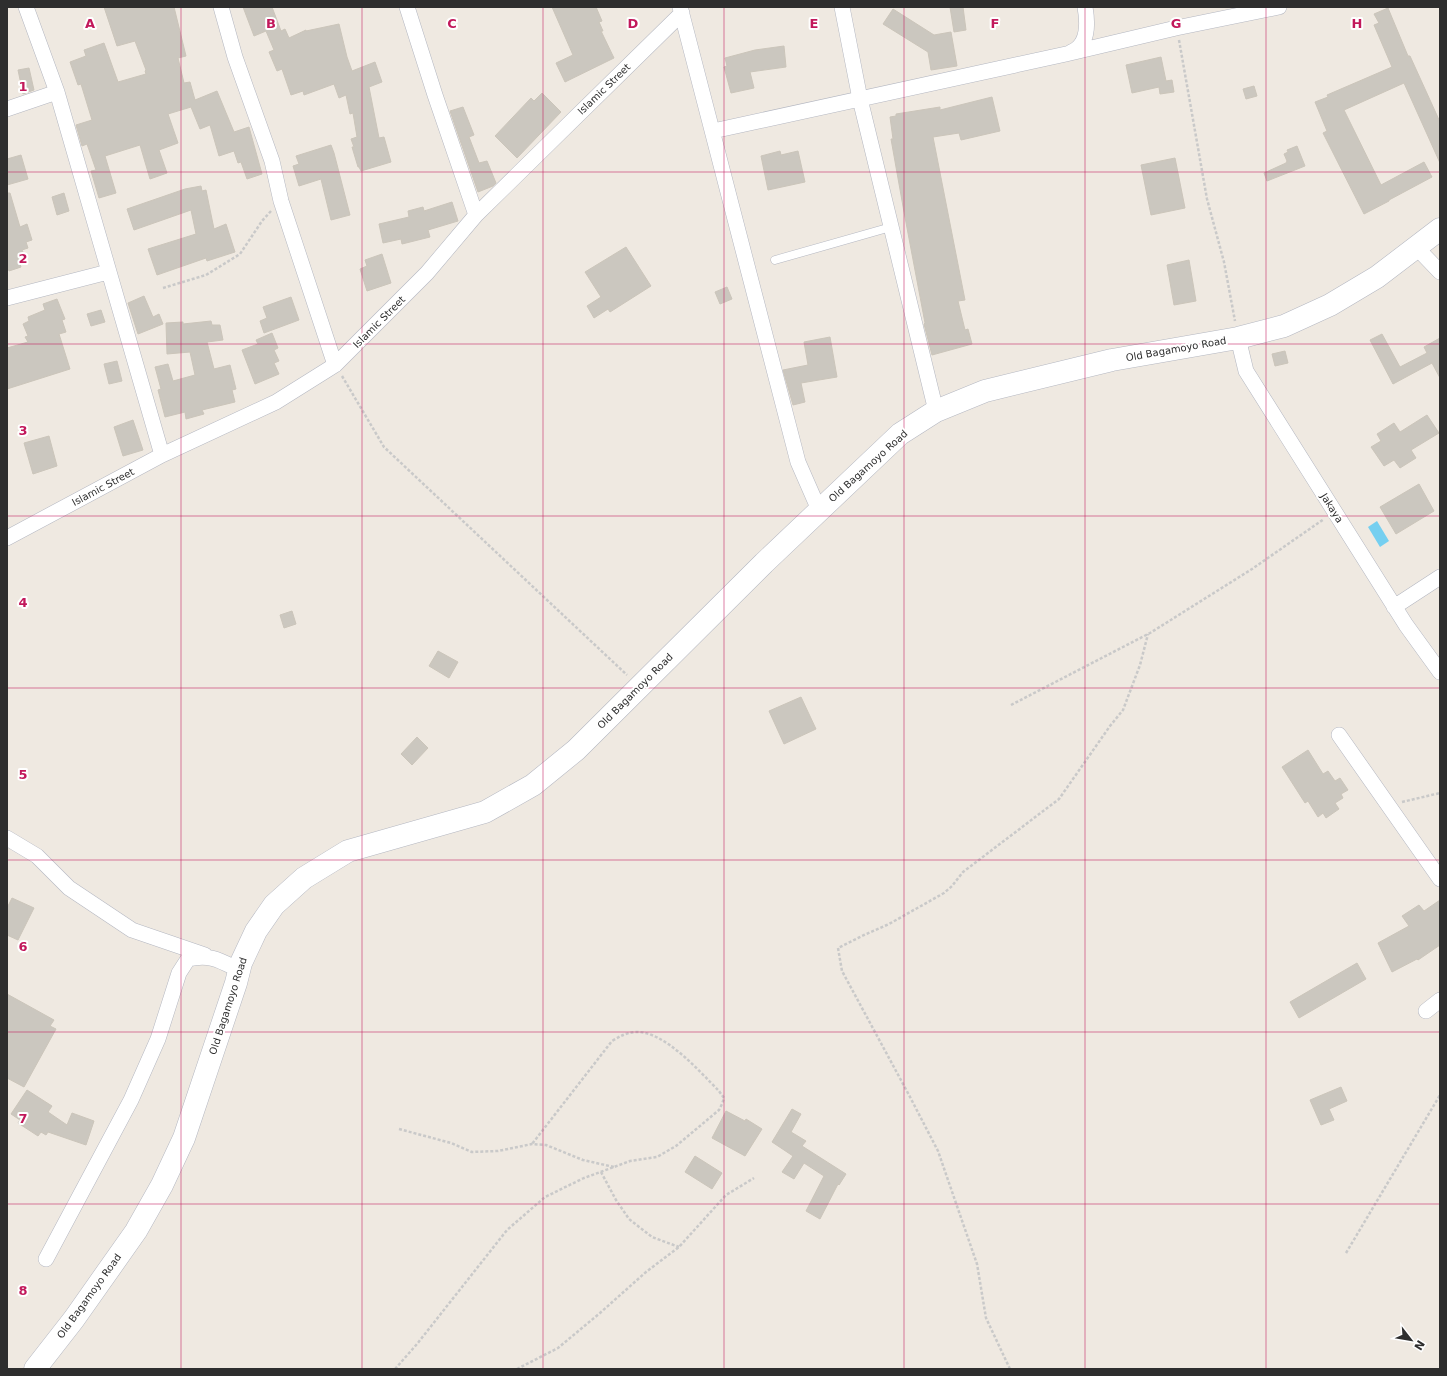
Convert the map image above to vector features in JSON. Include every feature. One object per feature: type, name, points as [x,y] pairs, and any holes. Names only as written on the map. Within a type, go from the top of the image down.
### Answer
[{"type":"street","points":[[26,7],[57,92],[162,455]]},
{"type":"street","points":[[221,7],[235,57],[272,161],[281,201],[335,365]]},
{"type":"street","points":[[407,7],[434,95],[476,215]]},
{"type":"street","points":[[842,7],[860,99],[936,411]]},
{"type":"street","points":[[1066,54],[1077,50],[1085,39],[1087,25],[1085,7]]},
{"type":"street","points":[[713,131],[1066,54],[1176,28],[1279,7]]},
{"type":"street","points":[[681,10],[798,462],[819,510]]},
{"type":"street","name":"Islamic Street","points":[[7,538],[162,455],[276,402],[335,365],[427,273],[476,215],[681,10]]},
{"type":"street","points":[[7,109],[57,92]]},
{"type":"street","name":"Old Bagamoyo Road","points":[[35,1369],[74,1319],[136,1231],[162,1185],[184,1138],[241,963],[256,932],[274,906],[304,878],[348,852],[485,812],[533,785],[576,750],[819,510],[900,434],[936,411],[986,391],[1112,360],[1238,338],[1284,326],[1330,305],[1377,277],[1440,229]]},
{"type":"street","points":[[1416,247],[1440,272]]},
{"type":"street","points":[[7,298],[108,272]]},
{"type":"street","name":"Jakaya","points":[[1238,338],[1246,371],[1406,625],[1440,672]]},
{"type":"street","points":[[1394,606],[1440,577]]},
{"type":"street","points":[[1339,734],[1440,879]]},
{"type":"street","points":[[7,838],[36,856],[69,888],[132,930],[213,958],[239,970]]},
{"type":"street","points":[[46,1259],[131,1100],[158,1039],[179,973],[188,959],[200,956],[213,958]]},
{"type":"street","points":[[1426,1011],[1440,1000]]},
{"type":"lane","points":[[775,260],[891,227]]},
{"type":"path","points":[[1176,28],[1207,199],[1224,262],[1238,338]]},
{"type":"path","points":[[163,288],[206,275],[240,254],[262,221],[281,201]]},
{"type":"path","points":[[335,365],[384,447],[639,687]]},
{"type":"path","points":[[1011,705],[1148,634],[1246,574],[1334,512]]},
{"type":"path","points":[[1010,1369],[986,1318],[977,1264],[938,1151],[842,970],[838,948],[889,924],[944,893],[952,886],[963,872],[1060,799],[1110,726],[1123,710],[1140,665],[1148,634]]},
{"type":"path","points":[[1389,805],[1440,793]]},
{"type":"path","points":[[395,1369],[417,1344],[507,1230],[545,1198],[584,1178],[630,1161],[657,1157],[676,1146],[719,1110],[724,1098],[720,1091],[676,1048],[648,1034],[636,1032],[623,1034],[612,1041],[532,1144]]},
{"type":"path","points":[[1346,1253],[1440,1095]]},
{"type":"path","points":[[399,1129],[451,1143],[472,1152],[498,1151],[532,1144],[546,1145],[583,1160],[614,1167]]},
{"type":"path","points":[[601,1172],[616,1200],[629,1219],[652,1238],[679,1246]]},
{"type":"path","points":[[517,1369],[558,1348],[646,1272],[679,1246],[726,1195],[754,1178]]},
{"type":"water","points":[[1377,521],[1389,541],[1380,547],[1368,527]]},
{"type":"building","points":[[104,7],[174,7],[186,56],[178,58],[184,83],[190,82],[195,100],[217,91],[234,132],[249,127],[262,174],[247,179],[241,162],[238,163],[234,151],[219,156],[210,125],[200,129],[191,107],[168,114],[178,143],[159,150],[167,173],[150,179],[140,145],[105,156],[116,193],[99,198],[91,171],[96,170],[87,144],[82,146],[76,125],[92,120],[81,84],[78,85],[70,62],[86,56],[84,50],[104,43],[118,82],[146,74],[146,70],[135,41],[117,46]]},
{"type":"building","points":[[243,7],[272,7],[281,31],[285,29],[289,38],[306,30],[339,24],[352,71],[375,62],[382,82],[369,87],[379,138],[384,137],[391,162],[361,171],[358,167],[352,147],[354,147],[351,139],[357,137],[353,113],[350,114],[346,95],[339,98],[334,84],[304,95],[303,91],[291,95],[282,69],[277,71],[269,52],[274,50],[266,31],[254,36]]},
{"type":"building","points":[[552,7],[596,7],[602,21],[599,22],[603,31],[601,31],[614,58],[565,82],[556,63],[573,55]]},
{"type":"building","points":[[950,7],[963,7],[966,30],[954,32]]},
{"type":"building","points":[[1388,8],[1408,56],[1410,56],[1440,122],[1440,163],[1404,83],[1344,110],[1381,185],[1424,162],[1432,177],[1364,214],[1323,133],[1327,131],[1315,102],[1328,97],[1327,95],[1392,67],[1374,25],[1379,23],[1374,14]]},
{"type":"building","points":[[893,9],[934,35],[951,32],[957,66],[931,70],[928,52],[883,24]]},
{"type":"building","points":[[784,46],[786,67],[750,72],[754,88],[731,93],[724,67],[727,66],[725,58],[755,50]]},
{"type":"building","points":[[1161,57],[1166,81],[1172,80],[1174,92],[1160,94],[1159,87],[1132,93],[1126,65]]},
{"type":"building","points":[[29,68],[34,90],[23,94],[18,70]]},
{"type":"building","points":[[1254,86],[1257,96],[1246,99],[1243,89]]},
{"type":"building","points":[[542,93],[561,112],[517,158],[495,136],[531,98],[534,101]]},
{"type":"building","points":[[992,97],[1000,131],[961,140],[959,133],[933,137],[965,300],[958,301],[965,330],[968,329],[972,344],[932,355],[924,324],[891,139],[893,139],[890,117],[896,116],[896,114],[940,107],[940,110]]},
{"type":"building","points":[[463,107],[474,135],[469,137],[479,163],[487,161],[496,183],[493,186],[478,192],[450,111]]},
{"type":"building","points":[[331,145],[350,215],[331,220],[321,179],[299,186],[293,166],[299,164],[296,156]]},
{"type":"building","points":[[1297,146],[1305,166],[1267,181],[1264,173],[1286,163],[1287,161],[1284,154],[1288,152],[1287,150]]},
{"type":"building","points":[[780,151],[781,155],[798,151],[805,182],[768,190],[761,156]]},
{"type":"building","points":[[21,155],[28,179],[7,185],[7,159]]},
{"type":"building","points":[[1175,158],[1185,208],[1151,215],[1141,165]]},
{"type":"building","points":[[201,186],[202,191],[206,190],[214,229],[226,224],[235,252],[207,261],[206,258],[157,275],[148,249],[196,234],[191,210],[134,230],[127,209],[185,189]]},
{"type":"building","points":[[7,193],[10,193],[20,227],[27,224],[32,240],[26,242],[28,248],[22,250],[25,256],[18,258],[21,267],[9,271],[7,265]]},
{"type":"building","points":[[64,193],[69,211],[57,215],[52,197]]},
{"type":"building","points":[[452,202],[458,221],[428,230],[430,237],[402,244],[401,239],[383,243],[379,224],[409,217],[408,211],[423,207],[424,211]]},
{"type":"building","points":[[626,247],[651,286],[610,312],[608,309],[594,318],[587,306],[601,297],[585,272]]},
{"type":"building","points":[[382,254],[391,283],[367,291],[360,269],[367,266],[365,260]]},
{"type":"building","points":[[1189,260],[1196,301],[1174,305],[1167,265]]},
{"type":"building","points":[[727,287],[732,299],[720,304],[715,292]]},
{"type":"building","points":[[144,296],[153,317],[159,314],[163,324],[138,334],[128,303]]},
{"type":"building","points":[[291,297],[299,320],[264,333],[260,321],[267,318],[263,307]]},
{"type":"building","points":[[57,299],[65,319],[62,320],[66,332],[59,334],[70,369],[7,389],[7,348],[28,342],[25,337],[28,336],[23,324],[29,321],[28,317],[45,310],[43,304]]},
{"type":"building","points":[[101,310],[105,322],[91,326],[87,314]]},
{"type":"building","points":[[211,321],[212,325],[220,325],[223,340],[207,342],[214,369],[230,365],[236,389],[232,390],[235,402],[202,410],[204,414],[186,419],[185,412],[165,417],[158,390],[161,389],[155,367],[168,364],[173,381],[195,375],[190,352],[167,354],[166,323],[183,322],[183,324]]},
{"type":"building","points":[[272,333],[278,348],[274,350],[279,361],[274,363],[279,374],[255,384],[242,350],[258,344],[256,340]]},
{"type":"building","points":[[1382,334],[1400,367],[1427,353],[1424,347],[1440,338],[1440,378],[1432,363],[1393,384],[1370,340]]},
{"type":"building","points":[[830,337],[837,377],[801,383],[805,402],[793,405],[783,370],[808,365],[804,342]]},
{"type":"building","points":[[1285,351],[1288,363],[1275,366],[1272,354]]},
{"type":"building","points":[[117,361],[122,381],[109,384],[104,364]]},
{"type":"building","points":[[1427,415],[1439,433],[1411,450],[1416,458],[1400,468],[1394,460],[1384,466],[1371,447],[1381,441],[1377,434],[1394,423],[1400,432]]},
{"type":"building","points":[[133,420],[143,450],[123,456],[114,427]]},
{"type":"building","points":[[49,436],[57,466],[33,474],[24,443]]},
{"type":"building","points":[[1419,484],[1434,511],[1396,534],[1380,507]]},
{"type":"building","points":[[292,611],[296,624],[284,628],[280,615]]},
{"type":"building","points":[[438,651],[458,662],[449,678],[429,666]]},
{"type":"building","points":[[801,697],[816,729],[784,744],[769,711]]},
{"type":"building","points":[[417,737],[428,748],[412,765],[401,754]]},
{"type":"building","points":[[1308,750],[1323,774],[1328,771],[1335,781],[1340,778],[1348,790],[1341,794],[1343,798],[1335,803],[1339,809],[1326,818],[1323,813],[1318,817],[1308,801],[1305,803],[1282,767]]},
{"type":"building","points":[[12,898],[34,908],[18,940],[7,935],[7,908]]},
{"type":"building","points":[[1440,900],[1440,945],[1418,960],[1417,959],[1392,972],[1378,943],[1409,926],[1402,916],[1419,905],[1424,911]]},
{"type":"building","points":[[1357,963],[1366,979],[1299,1018],[1290,1002]]},
{"type":"building","points":[[7,994],[54,1020],[50,1026],[56,1029],[24,1087],[7,1078]]},
{"type":"building","points":[[1341,1087],[1347,1101],[1329,1109],[1334,1120],[1321,1125],[1310,1100]]},
{"type":"building","points":[[27,1090],[52,1106],[48,1112],[67,1125],[72,1113],[94,1121],[86,1145],[48,1132],[46,1135],[41,1132],[38,1136],[18,1123],[20,1120],[11,1114]]},
{"type":"building","points":[[792,1109],[801,1114],[791,1132],[806,1141],[802,1146],[846,1174],[839,1185],[838,1184],[820,1219],[806,1211],[824,1176],[804,1163],[794,1179],[782,1172],[793,1156],[772,1142]]},
{"type":"building","points":[[726,1111],[745,1121],[746,1119],[762,1129],[745,1156],[712,1138]]},
{"type":"building","points":[[695,1156],[722,1173],[712,1189],[685,1172]]}]
